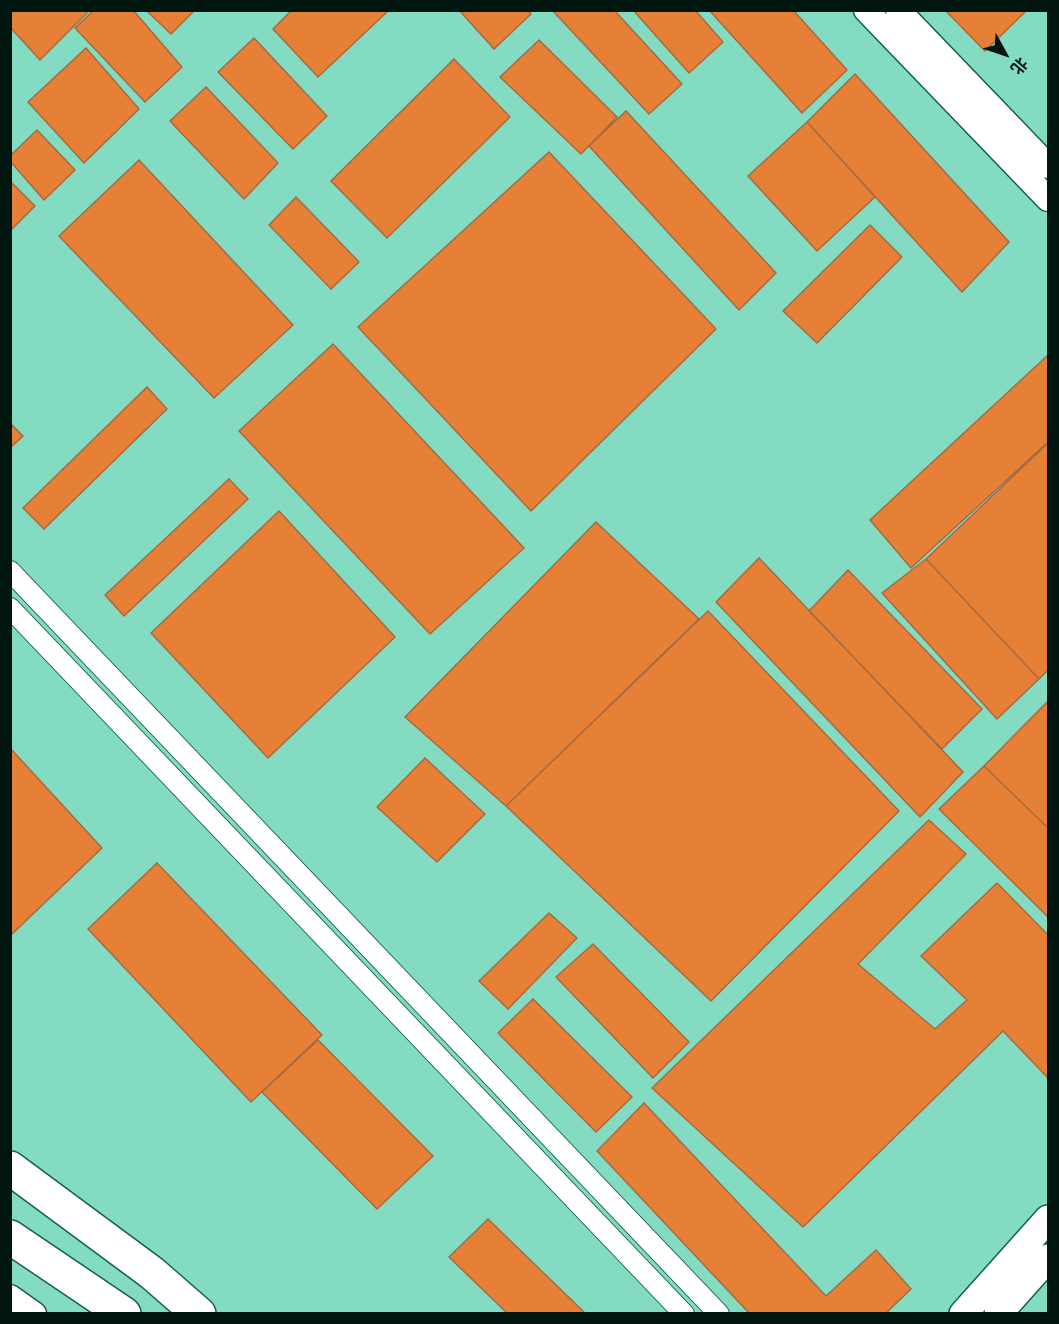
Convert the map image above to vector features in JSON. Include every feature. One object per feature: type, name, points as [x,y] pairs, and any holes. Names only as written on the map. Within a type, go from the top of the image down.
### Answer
[{"type":"highway","points":[[10,1168],[152,1273],[200,1314]]},
{"type":"highway","points":[[10,1237],[124,1314]]},
{"type":"main road","points":[[963,1314],[1048,1219]]},
{"type":"main road","points":[[998,1314],[1048,1258]]},
{"type":"street","points":[[866,10],[1048,199]]},
{"type":"street","points":[[898,10],[1048,166]]},
{"type":"street","points":[[10,571],[719,1314]]},
{"type":"street","points":[[10,608],[684,1314]]},
{"type":"street","points":[[10,1246],[111,1314]]},
{"type":"street","points":[[10,1297],[34,1314]]},
{"type":"building","points":[[12,10],[90,10],[40,60],[10,27]]},
{"type":"building","points":[[94,10],[133,10],[182,67],[145,102],[75,28]]},
{"type":"building","points":[[150,10],[195,10],[171,34],[148,12]]},
{"type":"building","points":[[292,10],[386,10],[387,12],[318,77],[273,29]]},
{"type":"building","points":[[459,10],[528,10],[531,14],[494,49]]},
{"type":"building","points":[[552,10],[614,10],[682,84],[649,114]]},
{"type":"building","points":[[633,10],[695,10],[723,42],[689,73]]},
{"type":"building","points":[[709,10],[793,10],[847,70],[802,113]]},
{"type":"building","points":[[945,10],[1027,10],[985,51]]},
{"type":"building","points":[[254,38],[327,116],[293,149],[218,72]]},
{"type":"building","points":[[539,40],[617,117],[581,154],[500,77]]},
{"type":"building","points":[[86,48],[139,109],[84,163],[28,102]]},
{"type":"building","points":[[454,59],[510,117],[387,238],[331,181]]},
{"type":"building","points":[[855,74],[1009,242],[962,292],[807,122]]},
{"type":"building","points":[[206,87],[278,163],[244,199],[170,121]]},
{"type":"building","points":[[626,111],[776,273],[739,310],[589,146]]},
{"type":"building","points":[[807,122],[875,197],[817,251],[748,176]]},
{"type":"building","points":[[37,130],[75,170],[44,200],[10,161],[10,156]]},
{"type":"building","points":[[549,152],[716,329],[531,511],[358,327]]},
{"type":"building","points":[[139,160],[293,325],[214,398],[59,236]]},
{"type":"building","points":[[10,181],[35,206],[10,231]]},
{"type":"building","points":[[296,197],[359,262],[331,289],[269,225]]},
{"type":"building","points":[[870,225],[902,257],[817,343],[783,311]]},
{"type":"building","points":[[333,344],[524,548],[430,634],[239,431]]},
{"type":"building","points":[[1048,355],[1048,442],[911,568],[870,520]]},
{"type":"building","points":[[147,387],[167,409],[44,529],[23,508]]},
{"type":"building","points":[[10,423],[23,436],[10,448]]},
{"type":"building","points":[[1048,443],[1048,670],[1039,679],[926,559]]},
{"type":"building","points":[[229,479],[248,499],[124,616],[105,595]]},
{"type":"building","points":[[279,511],[395,637],[268,758],[151,633]]},
{"type":"building","points":[[596,522],[699,619],[506,806],[405,717]]},
{"type":"building","points":[[759,558],[963,772],[920,817],[716,602]]},
{"type":"building","points":[[926,559],[1039,679],[997,719],[882,593]]},
{"type":"building","points":[[848,570],[982,709],[942,749],[809,611]]},
{"type":"building","points":[[708,611],[899,811],[711,1001],[506,806]]},
{"type":"building","points":[[1048,701],[1048,828],[984,766]]},
{"type":"building","points":[[10,748],[102,848],[10,936]]},
{"type":"building","points":[[425,758],[485,814],[437,862],[377,807]]},
{"type":"building","points":[[984,766],[1048,828],[1048,917],[939,809]]},
{"type":"building","points":[[929,820],[966,854],[858,964],[935,1029],[967,1000],[921,956],[997,883],[1048,935],[1048,1078],[1003,1031],[803,1227],[652,1088]]},
{"type":"building","points":[[157,863],[322,1035],[251,1102],[88,929]]},
{"type":"building","points":[[549,913],[577,938],[508,1009],[479,981]]},
{"type":"building","points":[[593,944],[689,1042],[653,1078],[556,977]]},
{"type":"building","points":[[533,999],[632,1097],[596,1132],[498,1033]]},
{"type":"building","points":[[318,1040],[433,1156],[377,1209],[262,1092]]},
{"type":"building","points":[[644,1103],[826,1296],[876,1250],[911,1289],[885,1314],[750,1314],[597,1151]]},
{"type":"building","points":[[488,1219],[586,1314],[508,1314],[449,1257]]}]
